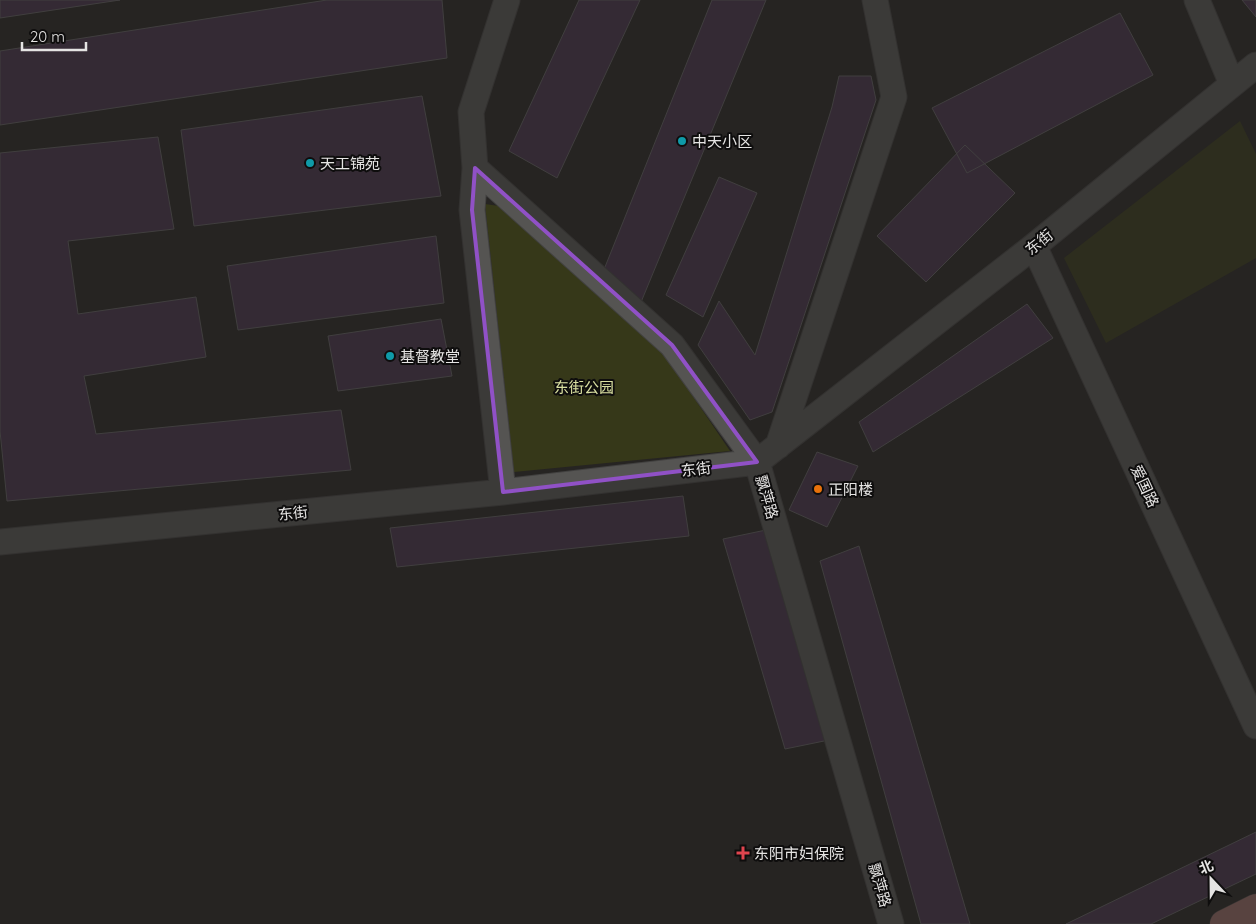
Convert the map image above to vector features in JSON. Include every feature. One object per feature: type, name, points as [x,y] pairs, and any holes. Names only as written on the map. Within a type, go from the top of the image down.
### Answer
[{"type":"main road","points":[[1224,924],[1256,908]]},
{"type":"street","points":[[503,492],[472,210],[475,168],[471,112],[507,0]]},
{"type":"street","points":[[778,446],[894,96],[875,0]]},
{"type":"street","points":[[1197,0],[1232,84]]},
{"type":"street","name":"东街","points":[[0,542],[503,492],[756,462],[1034,246],[1256,64]]},
{"type":"street","name":"飘萍路","points":[[475,168],[672,345],[756,462],[891,924]]},
{"type":"street","name":"爱国路","points":[[1034,246],[1256,726]]},
{"type":"highlighted area","points":[[475,168],[672,345],[757,462],[503,492],[472,210]]},
{"type":"green space","points":[[1240,121],[1256,154],[1256,258],[1106,343],[1064,258]]},
{"type":"green space","name":"东街公园","points":[[485,204],[499,206],[665,355],[730,451],[514,472]]},
{"type":"building","points":[[0,0],[120,0],[0,18]]},
{"type":"building","points":[[327,0],[442,0],[447,58],[0,125],[0,51]]},
{"type":"building","points":[[579,0],[640,0],[557,178],[509,151]]},
{"type":"building","name":"中天小区","points":[[712,0],[766,0],[639,307],[599,282]]},
{"type":"building","points":[[1242,0],[1256,0],[1256,17]]},
{"type":"building","points":[[1120,13],[1153,75],[967,173],[932,108]]},
{"type":"building","points":[[839,76],[871,76],[876,100],[772,412],[750,420],[698,345],[719,301],[755,355],[832,107]]},
{"type":"building","name":"天工锦苑","points":[[422,96],[441,196],[194,226],[181,130]]},
{"type":"building","points":[[158,137],[174,229],[68,241],[78,314],[196,297],[206,357],[84,376],[96,434],[341,410],[351,470],[7,501],[0,431],[0,153]]},
{"type":"building","points":[[965,145],[1015,193],[926,282],[877,236]]},
{"type":"building","points":[[719,177],[757,193],[703,317],[666,295]]},
{"type":"building","points":[[436,236],[444,303],[238,330],[227,266]]},
{"type":"building","points":[[1027,304],[1053,338],[873,452],[859,422]]},
{"type":"building","name":"基督教堂","points":[[441,319],[452,376],[338,391],[328,336]]},
{"type":"building","points":[[817,452],[858,466],[827,527],[789,510]]},
{"type":"building","points":[[683,496],[689,536],[397,567],[390,528]]},
{"type":"building","points":[[766,530],[829,740],[785,749],[723,539]]},
{"type":"building","points":[[859,546],[970,924],[921,924],[820,561]]},
{"type":"building","points":[[1256,832],[1256,874],[1151,924],[1066,924]]},
{"type":"place","name":"中天小区","points":[[682,141]]},
{"type":"place","name":"天工锦苑","points":[[310,163]]},
{"type":"place","name":"基督教堂","points":[[390,356]]},
{"type":"place","name":"正阳楼","points":[[818,489]]},
{"type":"place","name":"东阳市妇保院","points":[[743,853]]}]
